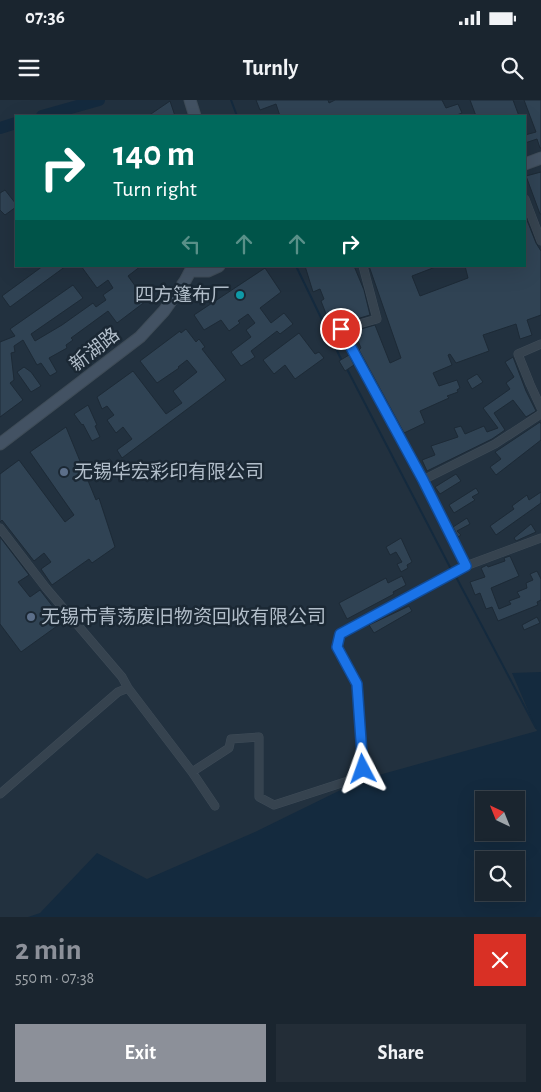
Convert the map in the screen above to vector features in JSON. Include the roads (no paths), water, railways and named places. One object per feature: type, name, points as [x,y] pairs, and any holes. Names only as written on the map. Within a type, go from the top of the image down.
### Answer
[{"type":"main road","points":[[190,100],[195,115]]},
{"type":"main road","points":[[526,164],[541,158]]},
{"type":"main road","points":[[192,269],[208,271],[218,267]]},
{"type":"main road","name":"新湖路","points":[[0,444],[140,337],[164,311],[192,269]]},
{"type":"street","points":[[526,202],[541,241]]},
{"type":"street","points":[[363,267],[377,319],[341,329],[423,480],[464,566]]},
{"type":"street","points":[[541,344],[518,354],[541,408]]},
{"type":"street","points":[[423,480],[495,444],[541,414]]},
{"type":"street","points":[[0,528],[46,588],[122,677],[128,688],[192,772],[215,806]]},
{"type":"street","points":[[192,772],[229,748],[231,739],[259,737],[259,797],[274,806],[354,779],[363,769],[357,684],[337,647],[340,634],[464,566],[541,538]]},
{"type":"street","points":[[0,794],[118,692],[128,688]]},
{"type":"water","points":[[541,672],[541,917],[28,917],[40,913],[97,853],[147,879],[255,832],[361,780],[537,731],[512,673]]},
{"type":"waterway","points":[[46,115],[99,100]]},
{"type":"waterway","points":[[231,100],[237,115]]},
{"type":"waterway","points":[[0,128],[15,123]]},
{"type":"waterway","points":[[296,267],[342,361]]},
{"type":"waterway","points":[[347,369],[452,571]]},
{"type":"waterway","points":[[455,575],[536,728]]},
{"type":"place","name":"四方篷布厂","points":[[240,295]]},
{"type":"place","name":"无锡华宏彩印有限公司","points":[[64,472]]},
{"type":"place","name":"无锡市青荡废旧物资回收有限公司","points":[[31,617]]}]
